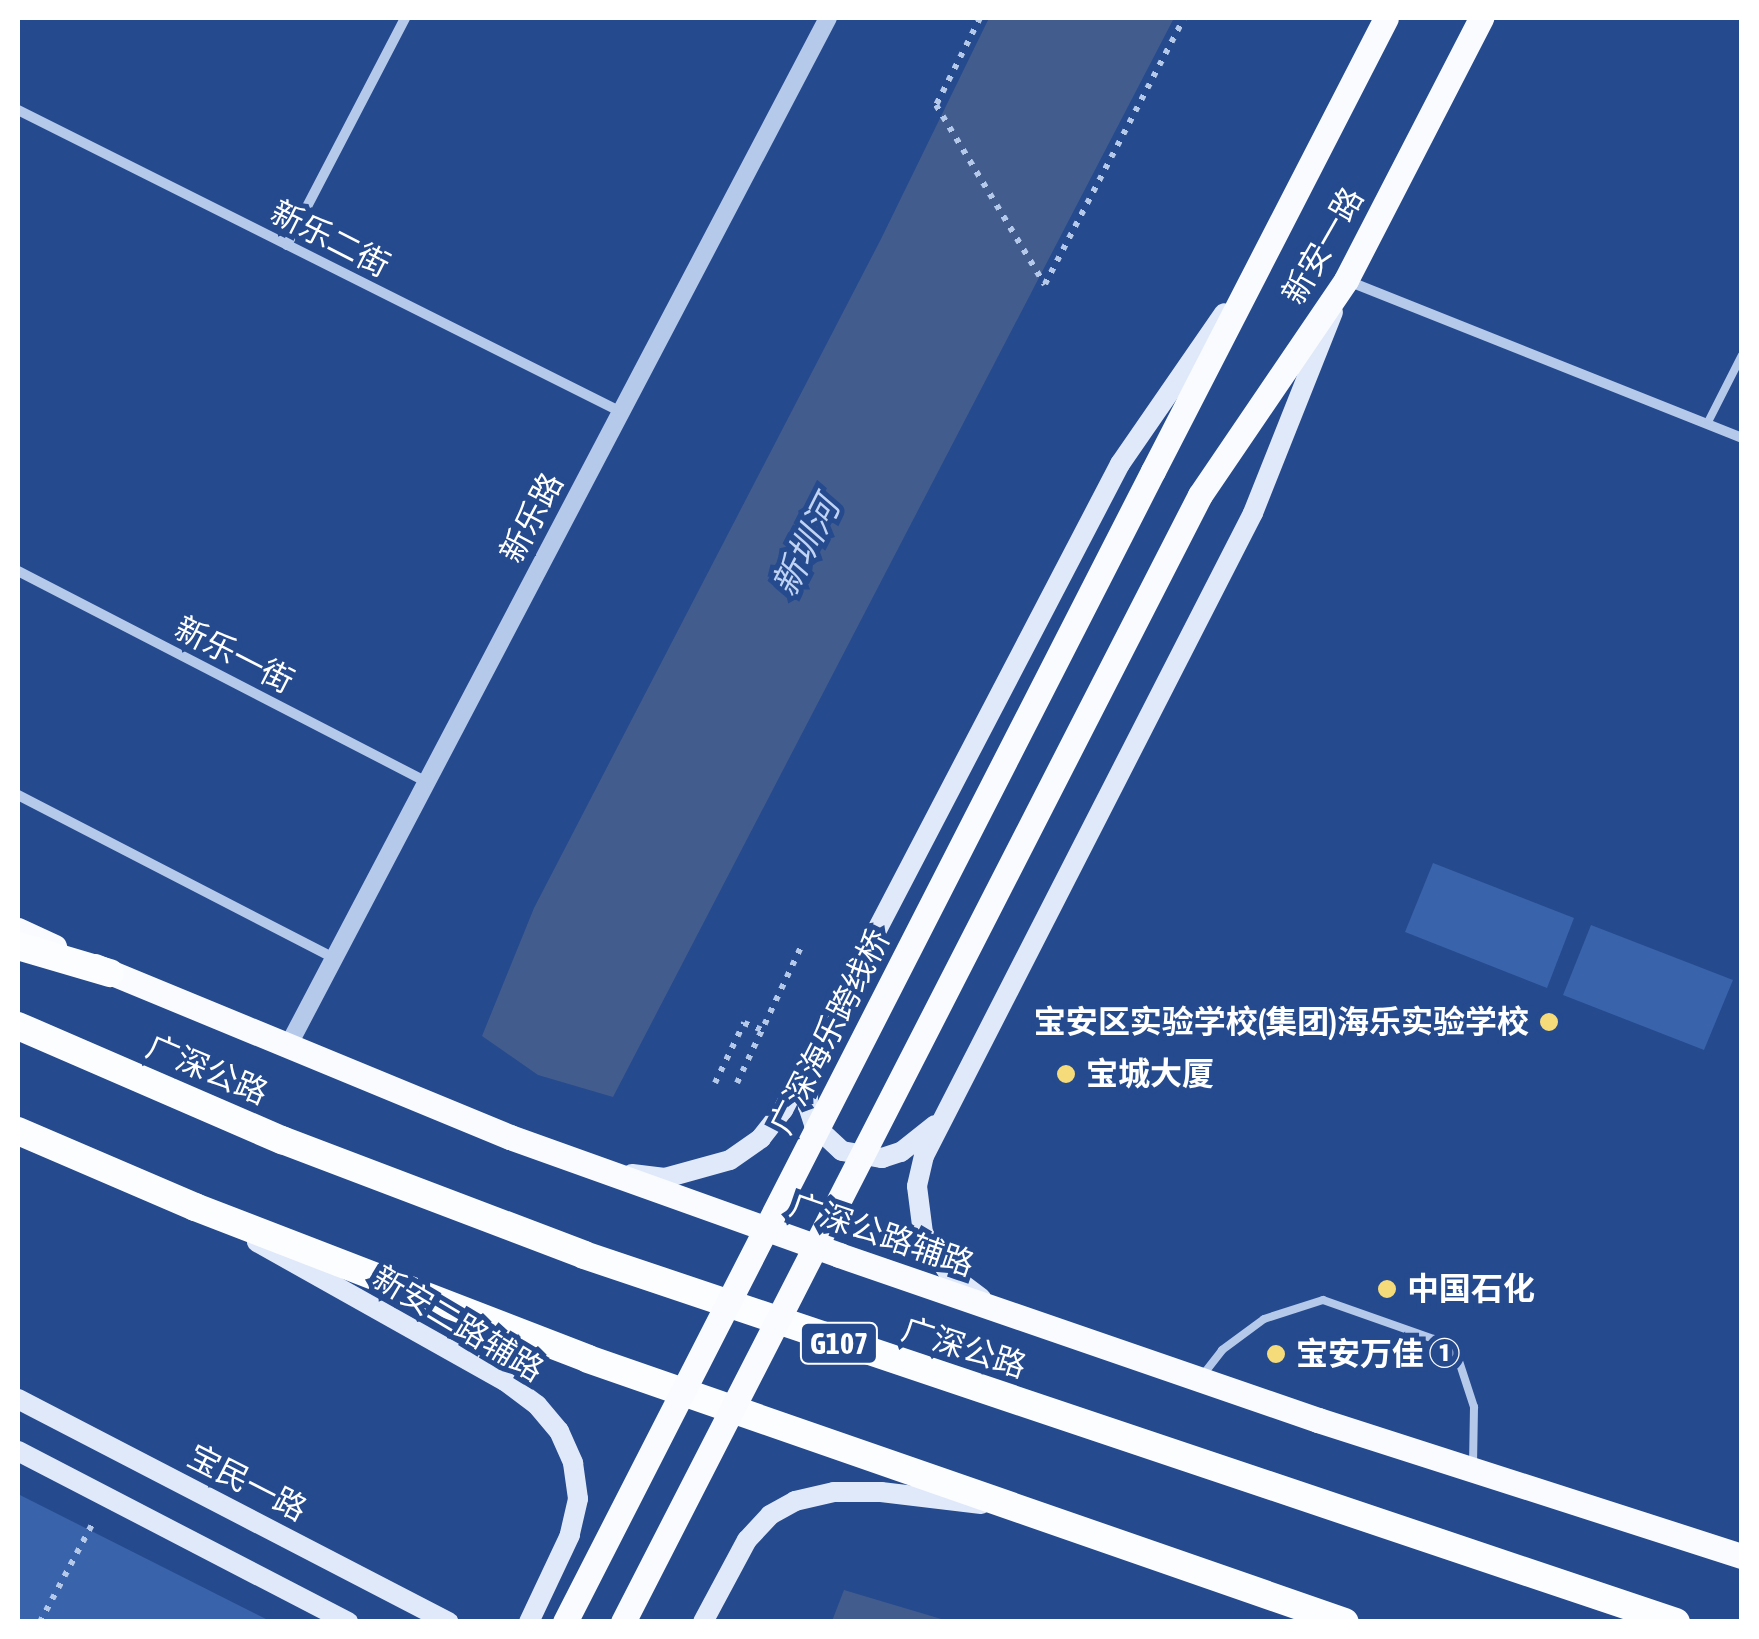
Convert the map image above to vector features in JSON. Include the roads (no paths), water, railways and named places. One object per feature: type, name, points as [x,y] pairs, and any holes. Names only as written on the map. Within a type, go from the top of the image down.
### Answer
[{"type":"highway","points":[[18,946],[110,974]]},
{"type":"highway","name":"广深公路","points":[[18,1026],[282,1140],[584,1255],[1676,1622]]},
{"type":"highway","points":[[18,1131],[194,1207],[588,1360],[1345,1622]]},
{"type":"main road","name":"新安一路","points":[[1152,471],[1386,18]]},
{"type":"main road","name":"新安一路","points":[[622,1622],[1200,495],[1346,280],[1481,18]]},
{"type":"main road","points":[[604,1171],[665,1178],[730,1160],[761,1138],[810,1062],[1120,464],[1265,254]]},
{"type":"main road","points":[[994,1309],[948,1274],[923,1233],[916,1186],[941,1119],[1253,513],[1346,280]]},
{"type":"main road","name":"广深海乐跨线桥","points":[[565,1622],[1152,471]]},
{"type":"main road","name":"广深公路辅路","points":[[18,930],[110,974],[604,1171],[1200,1380],[1742,1556]]},
{"type":"main road","points":[[810,1062],[806,1086],[811,1115],[826,1141],[842,1151],[882,1158],[901,1152],[941,1119]]},
{"type":"main road","name":"新安二路辅路","points":[[194,1207],[505,1381],[538,1405],[559,1431],[573,1464],[578,1499],[570,1534],[529,1622]]},
{"type":"main road","name":"宝民一路","points":[[18,1398],[449,1622]]},
{"type":"main road","points":[[18,1451],[348,1622]]},
{"type":"main road","points":[[703,1622],[747,1540],[770,1514],[796,1501],[834,1492],[881,1492],[1013,1508]]},
{"type":"street","points":[[287,245],[404,18]]},
{"type":"street","name":"新乐路","points":[[288,1046],[828,18]]},
{"type":"street","name":"新乐二街","points":[[18,110],[621,412]]},
{"type":"street","points":[[1346,280],[1742,438]]},
{"type":"street","name":"新乐一街","points":[[18,572],[428,782]]},
{"type":"street","points":[[18,796],[334,958]]},
{"type":"lane","points":[[1707,424],[1742,355]]},
{"type":"lane","points":[[1200,1380],[1222,1350],[1264,1319],[1323,1300],[1434,1340],[1457,1355],[1474,1408],[1472,1470]]},
{"type":"water","name":"新圳河","points":[[989,18],[1174,18],[613,1097],[538,1075],[482,1036],[534,908],[881,239]]},
{"type":"water","points":[[844,1590],[948,1621],[832,1621]]},
{"type":"place","name":"宝安区实验学校(集团)海乐实验学校","points":[[1549,1022]]},
{"type":"place","name":"宝城大厦","points":[[1066,1074]]},
{"type":"place","name":"中国石化","points":[[1387,1289]]},
{"type":"place","name":"宝安万佳 ①","points":[[1276,1354]]}]
